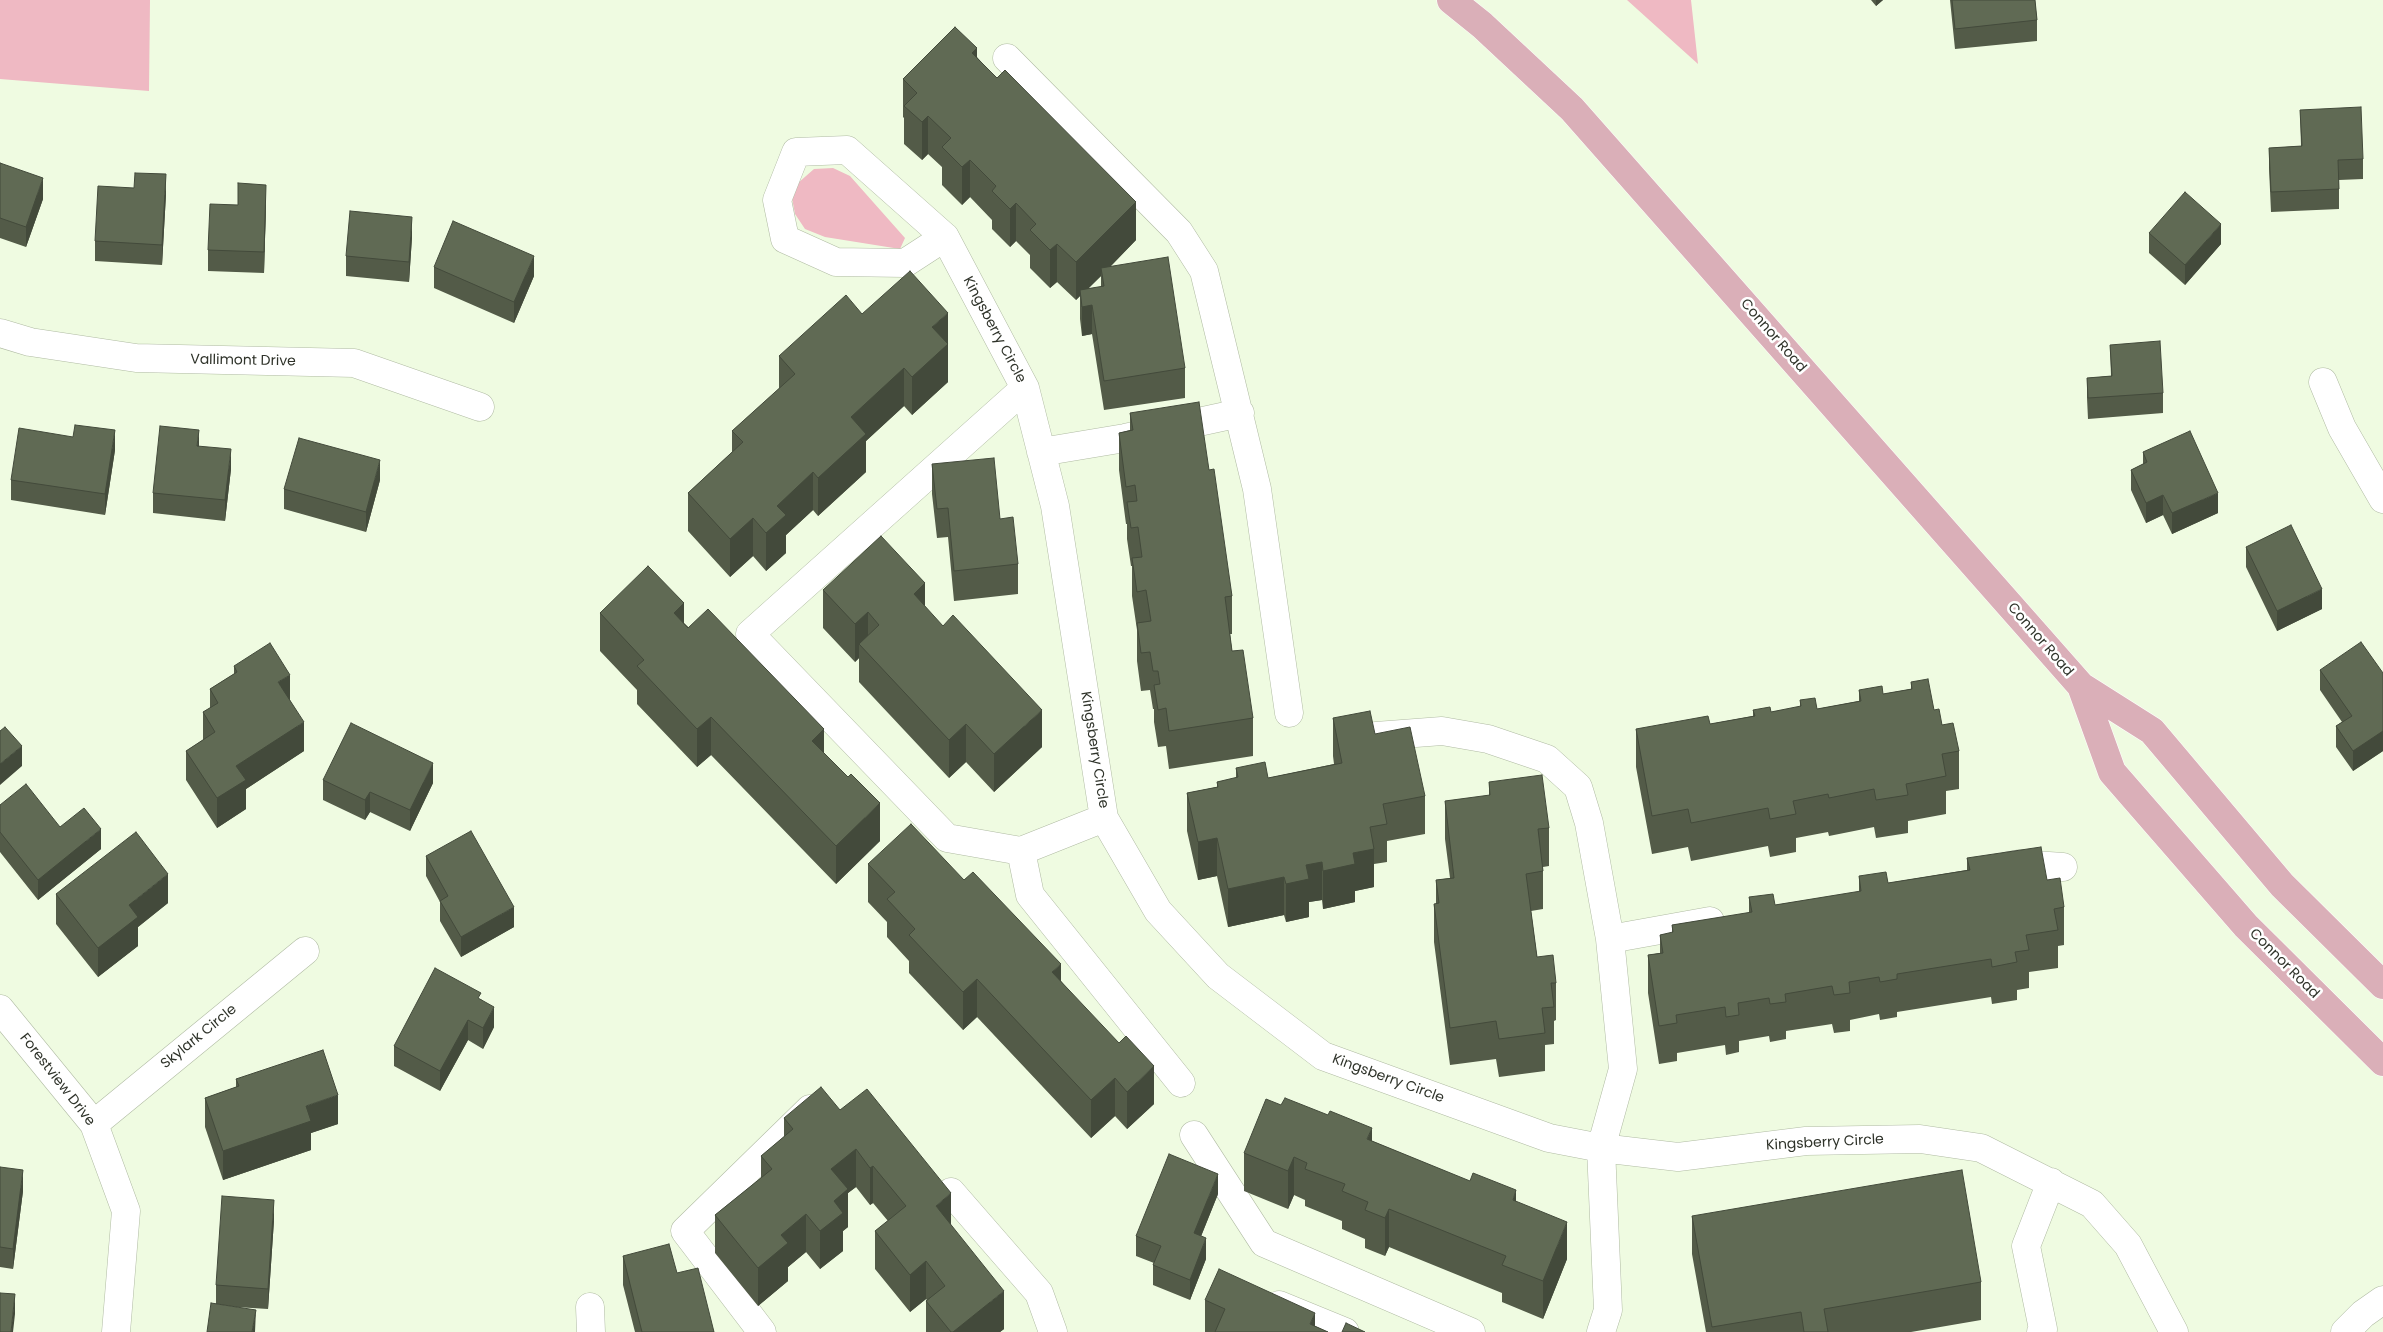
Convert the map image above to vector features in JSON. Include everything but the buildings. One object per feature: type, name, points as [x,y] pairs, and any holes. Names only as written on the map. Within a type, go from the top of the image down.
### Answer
[{"type":"main road","name":"Connor Road","points":[[1451,0],[1482,25],[1572,109],[2081,686],[2152,731],[2282,885],[2383,985]]},
{"type":"main road","name":"Connor Road","points":[[2081,686],[2112,772],[2246,926],[2383,1062]]},
{"type":"street","points":[[1007,58],[1179,232],[1204,271],[1257,489],[1289,713]]},
{"type":"street","name":"Kingsberry Circle","points":[[945,237],[905,264],[836,262],[785,239],[777,200],[796,152],[847,150],[945,237],[1025,388],[1055,506],[1104,818],[1158,911],[1218,976],[1323,1056],[1549,1138],[1601,1148],[1678,1158],[1806,1141],[1920,1139],[1981,1148],[2092,1204],[2128,1244],[2174,1332]]},
{"type":"street","name":"Vallimont Drive","points":[[0,333],[30,342],[136,358],[354,363],[480,407]]},
{"type":"street","points":[[2322,382],[2342,428],[2383,499]]},
{"type":"street","points":[[1025,388],[750,634],[947,838],[1022,851],[1104,818]]},
{"type":"street","points":[[1041,452],[1125,438],[1240,414]]},
{"type":"street","points":[[1376,736],[1442,732],[1488,739],[1547,759],[1578,787],[1589,823],[1610,940],[1623,1070],[1601,1148],[1608,1310],[1601,1332]]},
{"type":"street","points":[[1022,851],[1030,895],[1181,1083]]},
{"type":"street","points":[[1980,871],[2019,864],[2063,867]]},
{"type":"street","points":[[1610,940],[1736,916]]},
{"type":"street","name":"Skylark Circle","points":[[94,1124],[304,951]]},
{"type":"street","name":"Forestview Drive","points":[[0,1009],[94,1124],[126,1211],[116,1332]]},
{"type":"street","points":[[762,1332],[686,1231],[813,1106]]},
{"type":"street","points":[[1194,1135],[1264,1243],[1472,1332]]},
{"type":"street","points":[[2041,1332],[2043,1329],[2026,1246],[2051,1182]]},
{"type":"street","points":[[952,1192],[1039,1293],[1053,1332]]},
{"type":"street","points":[[1260,1296],[1345,1332]]},
{"type":"street","points":[[2345,1332],[2363,1314],[2383,1300]]},
{"type":"shaded area","points":[[0,0],[150,0],[149,91],[0,79]]},
{"type":"shaded area","points":[[1627,0],[1691,0],[1698,64]]},
{"type":"shaded area","points":[[833,168],[850,176],[905,238],[900,249],[825,237],[805,229],[795,214],[792,198],[798,183],[814,169]]}]
